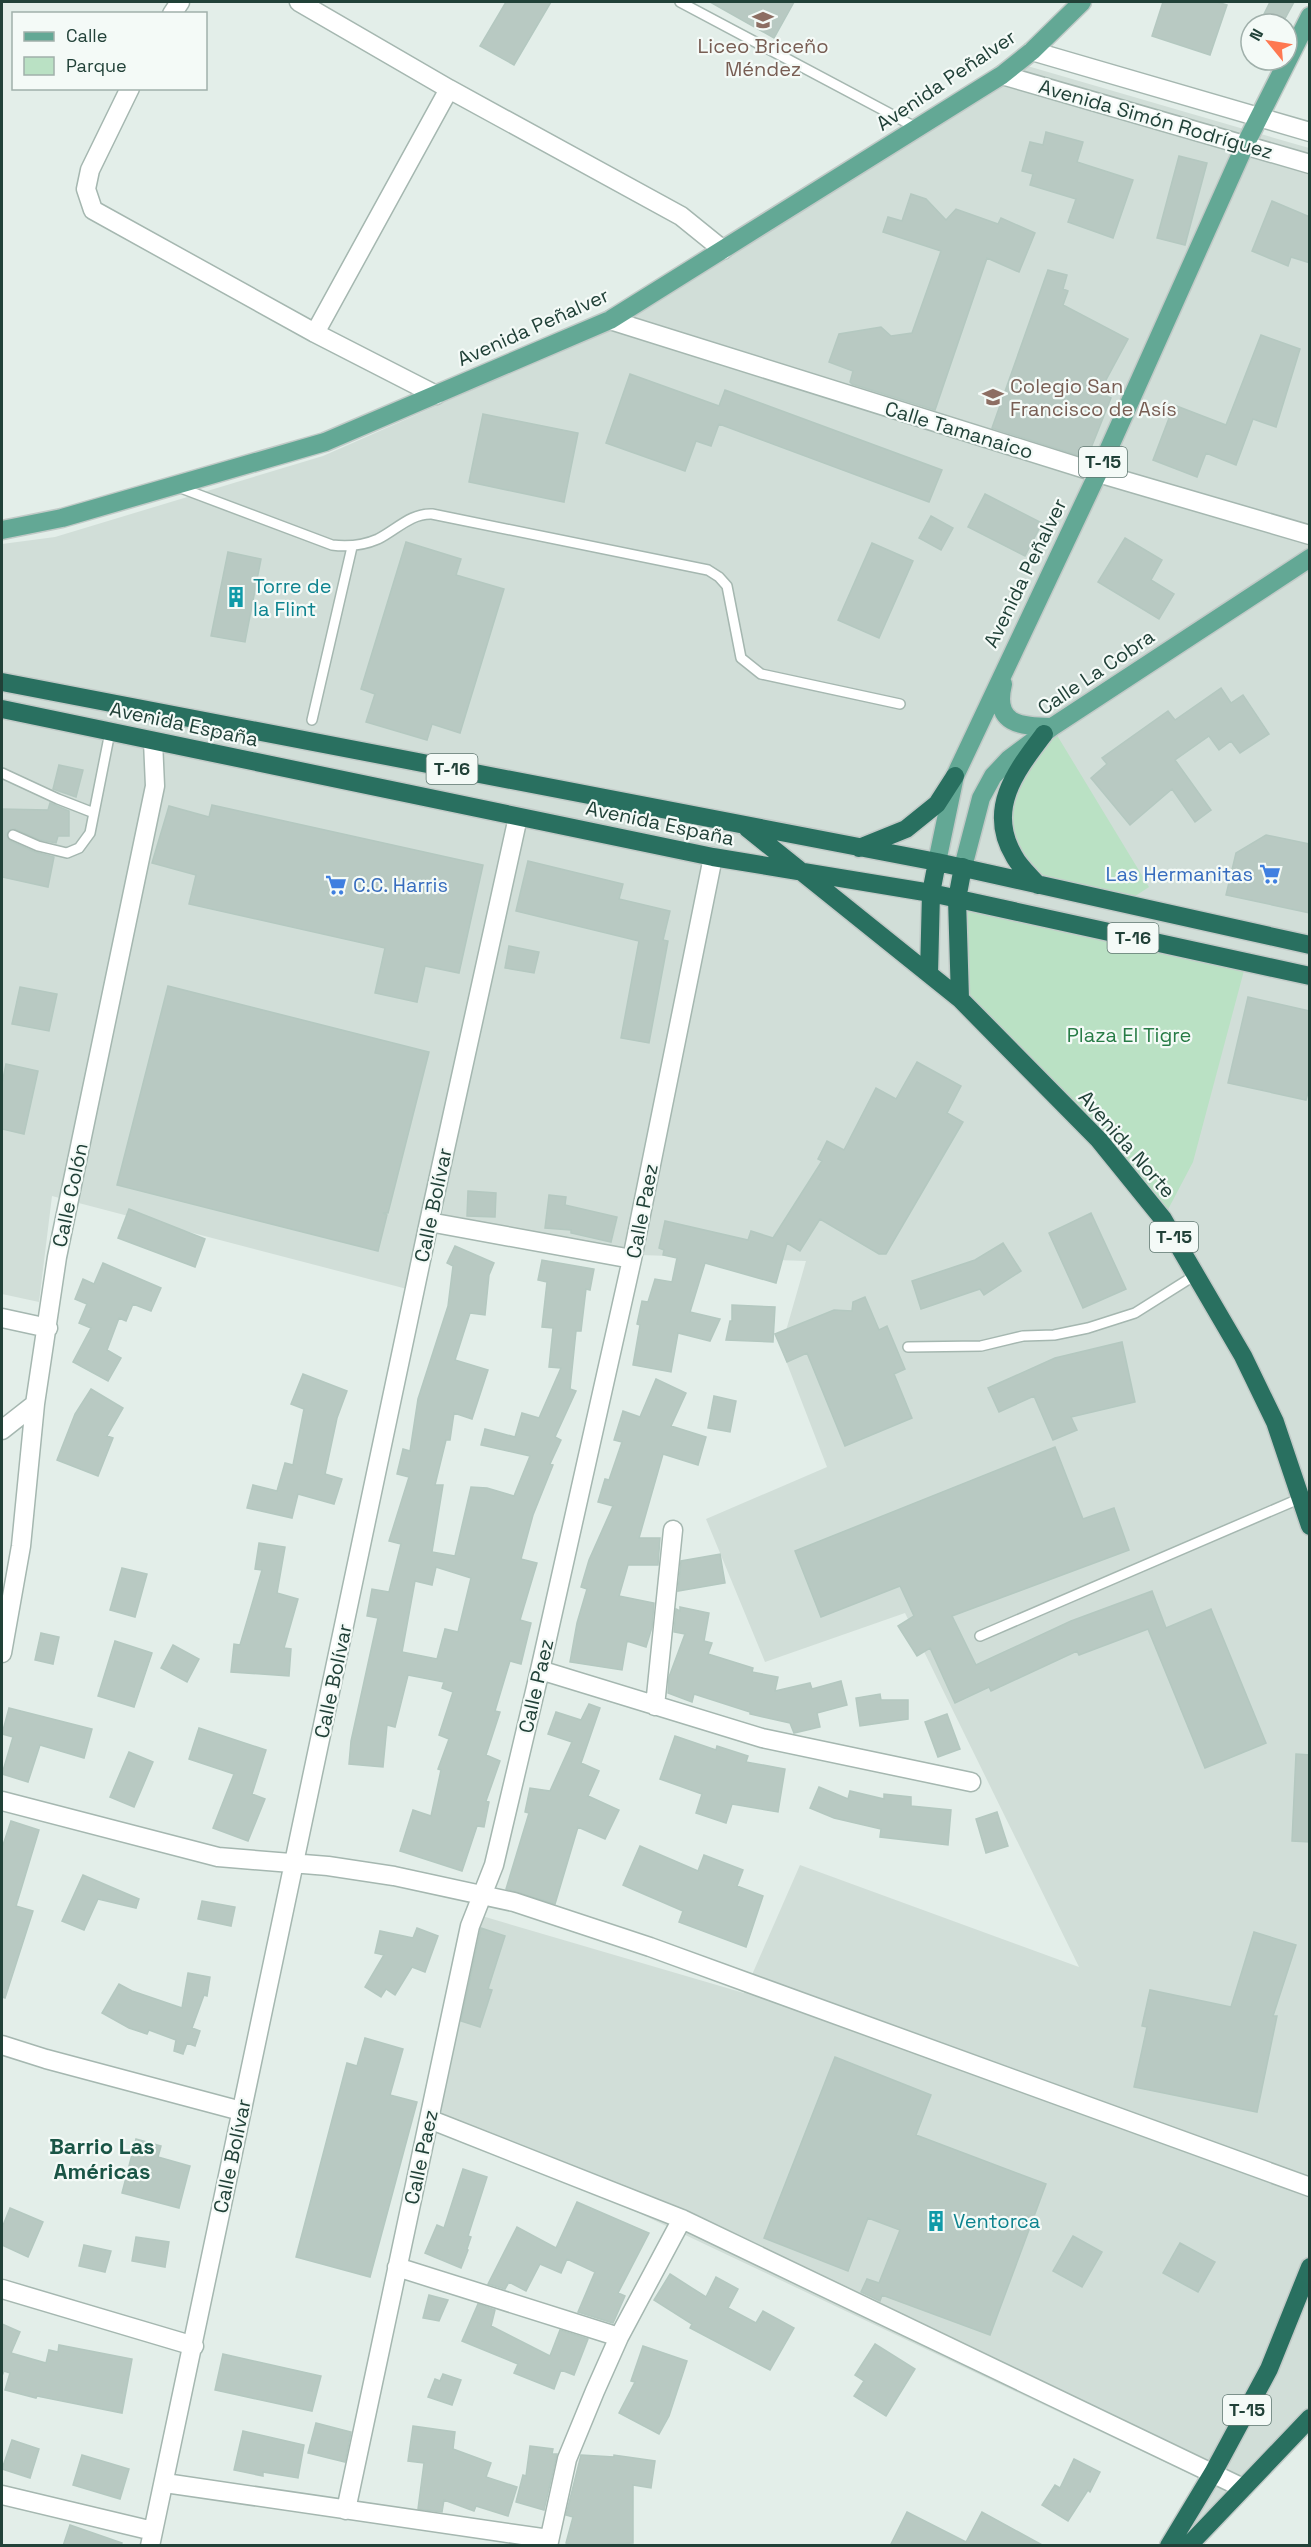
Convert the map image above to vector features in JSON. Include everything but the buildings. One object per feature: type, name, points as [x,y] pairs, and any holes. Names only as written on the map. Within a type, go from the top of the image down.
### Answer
[{"type":"highway","name":"Avenida España","points":[[2,682],[859,849],[963,867],[1310,945]]},
{"type":"highway","name":"Avenida España","points":[[2,709],[713,857],[931,893],[1310,976]]},
{"type":"highway","points":[[1038,885],[1014,856],[1004,832],[1003,807],[1010,783],[1048,731]]},
{"type":"highway","points":[[859,849],[906,829],[937,804],[955,776]]},
{"type":"highway","name":"T-16","points":[[746,826],[802,873]]},
{"type":"highway","name":"T-15","points":[[929,974],[931,893],[937,862]]},
{"type":"highway","points":[[960,999],[957,899],[963,867]]},
{"type":"highway","name":"Avenida Norte","points":[[802,873],[960,999],[1099,1140],[1162,1219],[1197,1274],[1243,1356],[1275,1422],[1310,1526]]},
{"type":"highway","name":"T-15","points":[[1169,2546],[1213,2473],[1269,2368],[1309,2268]]},
{"type":"highway","name":"T-15","points":[[1188,2546],[1310,2418]]},
{"type":"main road","name":"Avenida Peñalver","points":[[2,530],[62,518],[325,442],[610,320],[1002,75],[1032,51],[1082,2]]},
{"type":"main road","name":"Avenida Peñalver","points":[[937,862],[955,776],[1008,659],[1098,473],[1258,117],[1310,16]]},
{"type":"main road","name":"Calle La Cobra","points":[[963,867],[981,798],[993,776],[1009,759],[1310,558]]},
{"type":"main road","name":"T-15","points":[[1008,659],[999,699],[1002,713],[1014,723],[1048,731]]},
{"type":"street","points":[[299,2],[449,89],[681,216],[723,249]]},
{"type":"street","name":"Avenida Simón Rodríguez","points":[[1032,51],[1310,132]]},
{"type":"street","name":"Avenida Simón Rodríguez","points":[[1002,75],[1310,164]]},
{"type":"street","points":[[315,333],[449,89]]},
{"type":"street","points":[[129,90],[90,170],[86,189],[93,210],[315,333],[436,395]]},
{"type":"street","name":"Calle Tamanaico","points":[[610,320],[1098,473],[1310,535]]},
{"type":"street","name":"Calle Colón","points":[[2,1653],[21,1546],[34,1404],[48,1328],[57,1257],[155,786],[153,741]]},
{"type":"street","name":"Calle Bolívar","points":[[152,2538],[429,1222],[518,817]]},
{"type":"street","name":"Calle Paez","points":[[346,2510],[470,1926],[494,1864],[632,1259],[713,857]]},
{"type":"street","points":[[429,1222],[632,1259]]},
{"type":"street","points":[[2,1318],[48,1328]]},
{"type":"street","points":[[2,1430],[34,1404]]},
{"type":"street","points":[[655,1707],[673,1530]]},
{"type":"street","points":[[540,1670],[762,1738],[971,1782]]},
{"type":"street","points":[[2,1801],[218,1857],[394,1875],[514,1902],[650,1947],[1159,2130],[1310,2187]]},
{"type":"street","points":[[2,2045],[241,2111]]},
{"type":"street","points":[[429,2119],[682,2219],[1243,2488]]},
{"type":"street","points":[[165,2483],[548,2542],[567,2459],[619,2337],[682,2219]]},
{"type":"street","points":[[397,2267],[619,2337]]},
{"type":"street","points":[[2,2289],[194,2346]]},
{"type":"street","points":[[2,2495],[152,2538]]},
{"type":"lane","points":[[680,2],[917,128]]},
{"type":"lane","points":[[175,486],[332,545],[352,547],[376,540],[423,514],[708,570],[727,586],[741,658],[761,674],[900,704]]},
{"type":"lane","points":[[312,720],[352,547]]},
{"type":"lane","points":[[13,836],[67,853],[79,848],[90,833],[110,732]]},
{"type":"lane","points":[[2,773],[94,813]]},
{"type":"lane","points":[[908,1347],[981,1346],[1023,1336],[1054,1335],[1088,1328],[1135,1313],[1197,1274]]},
{"type":"lane","points":[[980,1636],[1301,1498]]},
{"type":"shaded area","points":[[1024,65],[1309,148],[1309,2409],[1182,2545],[1174,2545],[1213,2485],[434,2116],[482,1916],[744,1993],[800,1865],[1079,1967],[905,1613],[765,1662],[706,1519],[827,1467],[781,1348],[806,1261],[641,1255],[423,1217],[407,1289],[52,1196],[39,1302],[2,1294],[2,544],[55,537],[323,456],[603,332]]},
{"type":"green space","points":[[1052,727],[1149,887],[1123,904],[1038,885],[1014,857],[1009,783]]},
{"type":"green space","name":"Plaza El Tigre","points":[[957,899],[1246,963],[1193,1162],[1163,1219],[960,999]]},
{"type":"place","name":"Liceo Briceño Méndez","points":[[763,20]]},
{"type":"place","name":"Colegio San Francisco de Asís","points":[[993,397]]},
{"type":"place","name":"Torre de la Flint","points":[[236,597]]},
{"type":"place","name":"Las Hermanitas","points":[[1270,874]]},
{"type":"place","name":"C.C. Harris","points":[[336,885]]},
{"type":"place","name":"Ventorca","points":[[936,2221]]},
{"type":"district","name":"Barrio Las Américas","points":[[102,2158]]}]
